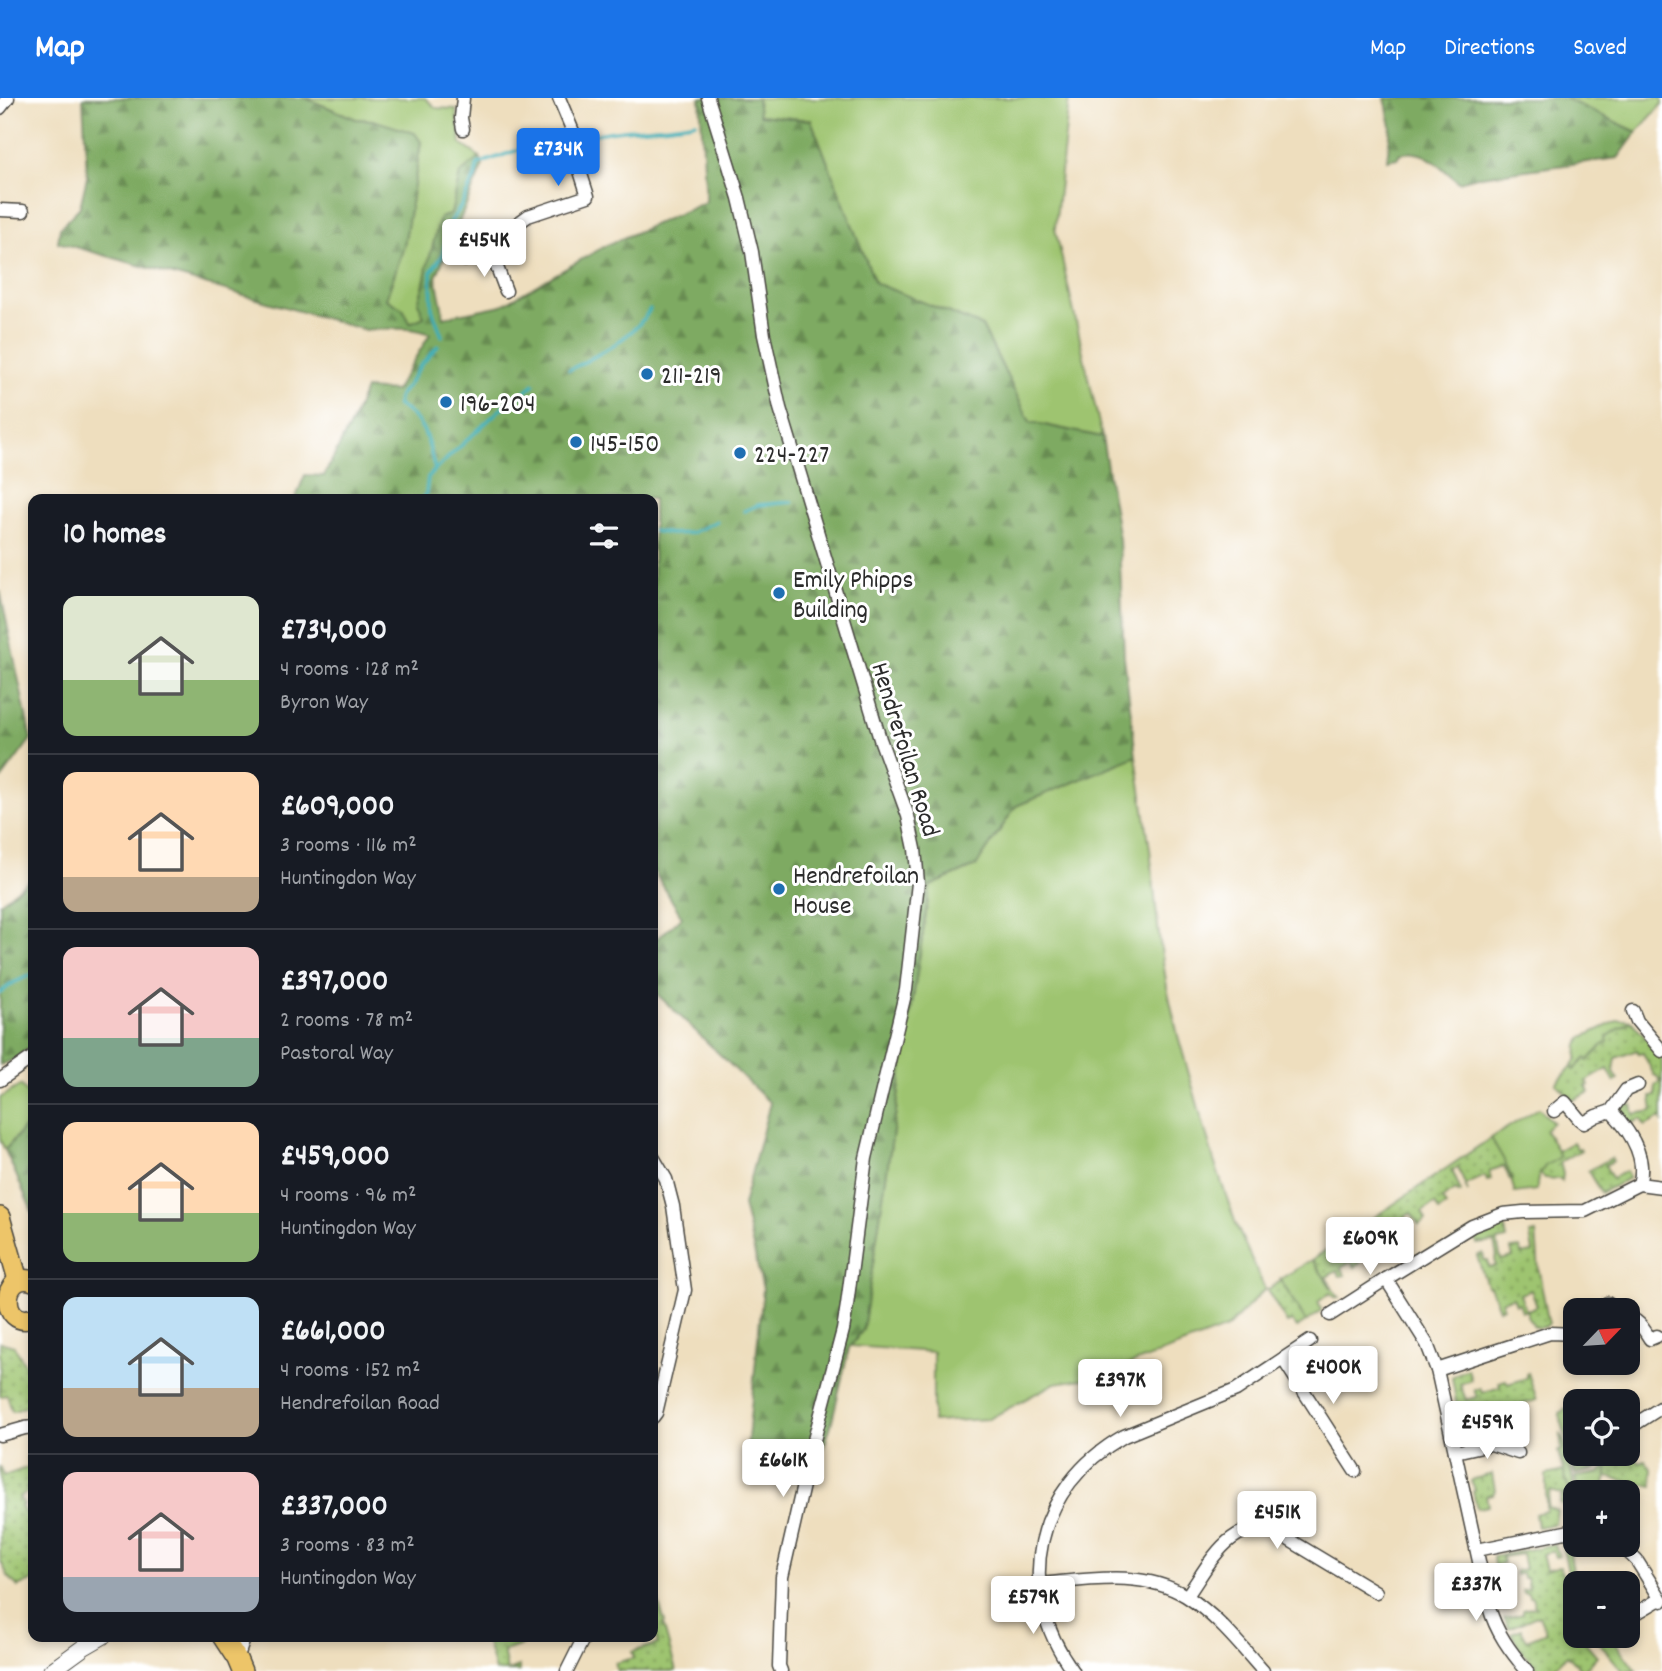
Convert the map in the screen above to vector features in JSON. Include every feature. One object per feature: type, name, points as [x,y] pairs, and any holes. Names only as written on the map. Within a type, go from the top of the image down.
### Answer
[{"type":"main road","points":[[0,1217],[26,1281],[13,1282],[6,1291],[6,1307],[14,1317],[28,1320]]},
{"type":"main road","points":[[226,1642],[240,1665]]},
{"type":"street","points":[[0,108],[8,98]]},
{"type":"street","points":[[459,122],[463,98]]},
{"type":"street","points":[[465,260],[492,254],[504,244],[517,223],[527,216],[588,196],[579,168],[574,134],[559,98]]},
{"type":"street","name":"Hendrefoilan Road","points":[[708,98],[739,198],[752,252],[764,335],[780,408],[880,739],[908,816],[918,883],[906,990],[866,1158],[843,1330],[782,1577],[780,1671]]},
{"type":"street","points":[[0,210],[23,211]]},
{"type":"street","points":[[492,254],[506,291]]},
{"type":"street","points":[[1633,1011],[1637,1021],[1662,1051]]},
{"type":"street","points":[[1,1078],[28,1060]]},
{"type":"street","points":[[1554,1111],[1565,1102],[1584,1123],[1614,1106],[1626,1090],[1638,1085]]},
{"type":"street","points":[[1614,1106],[1636,1144],[1642,1177],[1639,1184]]},
{"type":"street","points":[[658,1166],[666,1180],[673,1206],[685,1290],[658,1405]]},
{"type":"street","points":[[1330,1315],[1472,1226],[1503,1214],[1585,1211],[1639,1184],[1662,1187]]},
{"type":"street","points":[[1386,1279],[1427,1344],[1437,1370],[1494,1626],[1527,1671]]},
{"type":"street","points":[[1640,1324],[1650,1339],[1657,1336]]},
{"type":"street","points":[[1437,1370],[1550,1333],[1563,1334]]},
{"type":"street","points":[[1073,1671],[1063,1658],[1049,1629],[1039,1584],[1040,1553],[1047,1524],[1068,1484],[1087,1462],[1111,1443],[1236,1390],[1310,1342]]},
{"type":"street","points":[[1283,1359],[1355,1471]]},
{"type":"street","points":[[1640,1421],[1662,1406]]},
{"type":"street","points":[[0,1435],[28,1427]]},
{"type":"street","points":[[1455,1452],[1491,1444],[1518,1453]]},
{"type":"street","points":[[1187,1596],[1228,1540],[1241,1532],[1258,1529],[1267,1529],[1283,1536],[1376,1592]]},
{"type":"street","points":[[1476,1550],[1563,1532]]},
{"type":"street","points":[[1633,1557],[1661,1600],[1640,1611]]},
{"type":"street","points":[[1039,1584],[1122,1578],[1164,1586],[1187,1596],[1217,1621],[1264,1671]]},
{"type":"street","points":[[51,1671],[93,1642]]},
{"type":"street","points":[[240,1665],[244,1642]]},
{"type":"street","points":[[567,1671],[584,1642]]},
{"type":"green space","points":[[83,98],[305,98],[356,119],[373,120],[415,133],[421,142],[404,246],[386,299],[403,309],[410,323],[424,317],[418,302],[440,218],[451,214],[460,174],[480,157],[483,165],[436,277],[444,317],[502,305],[607,245],[706,202],[700,98],[757,98],[759,115],[811,120],[875,283],[982,326],[1030,422],[1102,437],[1119,539],[1124,656],[1136,756],[1016,806],[976,866],[930,886],[863,1330],[849,1348],[831,1425],[820,1453],[788,1451],[746,1458],[763,1289],[743,1205],[770,1103],[658,995],[658,938],[682,917],[658,878],[658,494],[297,494],[305,475],[324,476],[365,389],[395,391],[430,334],[406,329],[365,330],[58,242],[60,228],[80,207],[87,177]]},
{"type":"green space","points":[[305,98],[425,98],[436,108],[456,109],[461,144],[480,157],[460,174],[451,215],[432,250],[420,298],[425,317],[410,323],[403,309],[386,299],[404,246],[421,142],[373,120],[356,119]]},
{"type":"green space","points":[[757,98],[1069,98],[1055,228],[1102,437],[1030,422],[982,326],[875,283],[811,120],[759,115]]},
{"type":"green space","points":[[1385,98],[1564,98],[1637,132],[1618,158],[1481,176],[1459,182],[1432,160],[1417,153],[1399,154],[1398,158],[1387,160],[1391,126]]},
{"type":"green space","points":[[1564,98],[1662,98],[1662,104],[1637,132]]},
{"type":"green space","points":[[0,590],[28,725],[28,743],[0,781]]},
{"type":"green space","points":[[1136,756],[1159,936],[1178,1036],[1214,1161],[1237,1227],[1265,1289],[1227,1328],[1097,1377],[1055,1383],[989,1419],[933,1422],[933,1352],[850,1346],[863,1329],[930,886],[976,866],[1016,806]]},
{"type":"green space","points":[[28,881],[28,1049],[15,1059],[0,1065],[0,903]]},
{"type":"green space","points":[[1619,1020],[1631,1021],[1607,1037],[1609,1042],[1574,1070],[1572,1066],[1577,1059],[1578,1045],[1583,1037]]},
{"type":"green space","points":[[1631,1021],[1662,1057],[1662,1121],[1660,1118],[1645,1126],[1641,1119],[1629,1124],[1620,1108],[1632,1105],[1634,1114],[1653,1111],[1651,1097],[1656,1096],[1655,1085],[1661,1082],[1654,1075],[1643,1053],[1639,1054],[1637,1050],[1616,1058],[1614,1071],[1618,1080],[1615,1082],[1608,1069],[1587,1081],[1589,1085],[1586,1086],[1590,1092],[1571,1101],[1556,1084],[1572,1066],[1574,1070],[1586,1058],[1588,1061],[1608,1042],[1607,1037]]},
{"type":"green space","points":[[21,1085],[28,1094],[28,1124],[5,1150],[0,1140],[0,1098]]},
{"type":"green space","points":[[1539,1108],[1553,1122],[1545,1130],[1561,1157],[1540,1173],[1537,1190],[1515,1193],[1511,1178],[1491,1138]]},
{"type":"green space","points":[[28,1124],[28,1202],[5,1150]]},
{"type":"green space","points":[[1491,1138],[1512,1179],[1510,1180],[1504,1166],[1489,1171],[1491,1180],[1487,1181],[1485,1176],[1465,1185],[1458,1168],[1452,1170],[1461,1192],[1456,1190],[1442,1199],[1446,1206],[1439,1211],[1435,1204],[1422,1212],[1426,1220],[1419,1225],[1411,1213],[1405,1217],[1407,1221],[1399,1226],[1404,1234],[1399,1238],[1393,1231],[1380,1240],[1384,1247],[1377,1251],[1375,1248],[1358,1258],[1360,1263],[1355,1267],[1351,1262],[1341,1268],[1345,1275],[1340,1276],[1337,1271],[1326,1277],[1331,1288],[1313,1259]]},
{"type":"green space","points":[[1573,1142],[1577,1149],[1581,1150],[1560,1162],[1562,1181],[1545,1178],[1540,1174],[1545,1166],[1560,1157],[1557,1151]]},
{"type":"green space","points":[[1611,1158],[1613,1161],[1605,1165],[1612,1178],[1626,1171],[1629,1178],[1601,1193],[1588,1171]]},
{"type":"green space","points":[[1504,1223],[1507,1239],[1497,1241],[1501,1260],[1513,1257],[1511,1249],[1520,1248],[1521,1254],[1533,1252],[1530,1234],[1536,1233],[1539,1272],[1549,1323],[1545,1327],[1535,1327],[1527,1316],[1527,1310],[1537,1306],[1531,1290],[1520,1294],[1526,1310],[1522,1311],[1513,1297],[1502,1301],[1503,1307],[1499,1309],[1490,1286],[1487,1286],[1477,1256],[1483,1253],[1489,1267],[1496,1266],[1494,1242],[1477,1244],[1473,1234]]},
{"type":"green space","points":[[1312,1260],[1339,1298],[1330,1293],[1318,1302],[1320,1312],[1306,1322],[1280,1279]]},
{"type":"green space","points":[[1281,1281],[1306,1322],[1297,1328],[1292,1321],[1287,1323],[1267,1290]]},
{"type":"green space","points":[[0,1342],[14,1346],[28,1370],[28,1405],[12,1411],[7,1395],[0,1396]]},
{"type":"green space","points":[[1468,1369],[1471,1380],[1460,1384],[1466,1400],[1477,1397],[1474,1390],[1480,1388],[1482,1393],[1500,1387],[1499,1382],[1506,1380],[1508,1384],[1526,1378],[1528,1373],[1537,1400],[1486,1414],[1480,1409],[1458,1414],[1452,1377]]},
{"type":"green space","points":[[1563,1411],[1563,1426],[1559,1413]]},
{"type":"green space","points":[[1560,1433],[1563,1440],[1563,1466],[1570,1466],[1572,1480],[1566,1480],[1558,1451],[1562,1450]]},
{"type":"green space","points":[[1645,1460],[1652,1470],[1653,1486],[1640,1483],[1640,1480],[1607,1477],[1607,1466],[1640,1466],[1640,1462]]},
{"type":"green space","points":[[0,1466],[4,1476],[28,1467],[28,1492],[19,1497],[23,1504],[21,1506],[28,1515],[28,1582],[18,1587],[8,1576],[0,1560]]},
{"type":"green space","points":[[1574,1466],[1600,1466],[1597,1469],[1575,1474]]},
{"type":"green space","points":[[1607,1466],[1606,1480],[1576,1480],[1575,1477],[1599,1473]]},
{"type":"green space","points":[[1564,1471],[1566,1480],[1563,1480],[1563,1504],[1560,1503],[1562,1494],[1550,1491],[1547,1507],[1557,1510],[1555,1524],[1537,1527],[1535,1514],[1546,1511],[1546,1475]]},
{"type":"green space","points":[[1492,1474],[1495,1490],[1493,1494],[1486,1495],[1488,1506],[1477,1508],[1471,1481]]},
{"type":"green space","points":[[1555,1544],[1559,1556],[1555,1557],[1553,1551],[1542,1554],[1546,1570],[1560,1566],[1563,1577],[1563,1648],[1590,1648],[1597,1656],[1583,1671],[1578,1671],[1580,1668],[1567,1655],[1554,1668],[1556,1671],[1552,1668],[1540,1671],[1523,1653],[1511,1633],[1521,1629],[1527,1640],[1546,1632],[1539,1615],[1509,1628],[1504,1618],[1523,1614],[1523,1610],[1535,1607],[1532,1597],[1522,1590],[1529,1589],[1527,1578],[1523,1578],[1522,1573],[1516,1575],[1515,1571],[1525,1569],[1522,1554],[1502,1557],[1503,1563],[1494,1566],[1493,1557]]},
{"type":"green space","points":[[1565,1557],[1570,1557],[1573,1571],[1568,1571]]},
{"type":"green space","points":[[658,1601],[676,1671],[617,1671],[615,1663],[634,1658],[632,1652],[658,1644]]},
{"type":"green space","points":[[487,1642],[521,1642],[522,1645],[503,1651],[507,1670],[519,1666],[519,1671],[495,1671]]},
{"type":"green space","points":[[1603,1648],[1619,1648],[1636,1671],[1623,1671]]},
{"type":"waterway","points":[[589,136],[696,122]]},
{"type":"waterway","points":[[442,336],[432,309],[431,272],[442,256],[451,221],[475,177],[478,164],[535,146]]},
{"type":"waterway","points":[[569,370],[603,352],[625,336],[644,319],[650,309]]},
{"type":"waterway","points":[[425,494],[428,477],[435,470],[430,449],[420,425],[397,405],[399,395],[438,346]]},
{"type":"waterway","points":[[435,470],[507,403],[514,401],[534,384]]},
{"type":"waterway","points":[[744,511],[758,505],[793,502]]},
{"type":"waterway","points":[[658,532],[692,533],[717,521]]},
{"type":"waterway","points":[[0,993],[28,976]]},
{"type":"place","name":"211-219","points":[[647,374]]},
{"type":"place","name":"196-204","points":[[446,402]]},
{"type":"place","name":"145-150","points":[[576,442]]},
{"type":"place","name":"224-227","points":[[740,453]]},
{"type":"place","name":"Emily Phipps Building","points":[[779,593]]},
{"type":"place","name":"Hendrefoilan House","points":[[779,889]]}]
